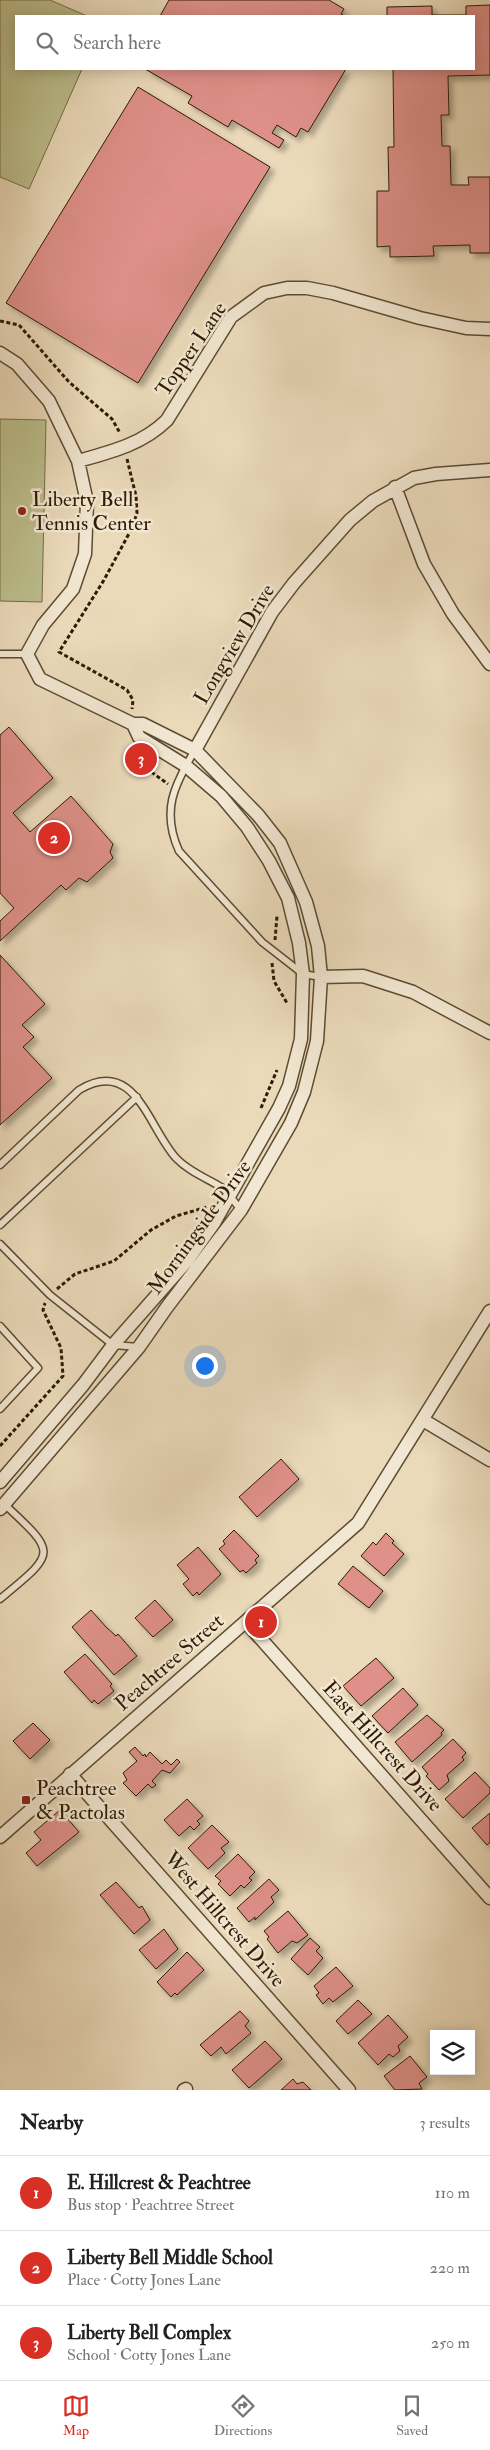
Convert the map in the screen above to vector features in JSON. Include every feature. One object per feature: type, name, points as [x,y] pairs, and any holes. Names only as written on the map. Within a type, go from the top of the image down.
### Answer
[{"type":"street","name":"Topper Lane","points":[[78,461],[140,442],[155,432],[167,420],[231,318],[264,293],[287,288],[307,288],[333,293],[457,326],[490,329]]},
{"type":"street","points":[[0,353],[17,364],[48,401],[78,461],[87,502],[85,554],[73,589],[43,625],[27,654],[40,679],[132,724]]},
{"type":"street","name":"Longview Drive","points":[[195,750],[272,612],[294,583],[350,520],[395,487],[414,478],[436,474],[490,470]]},
{"type":"street","points":[[395,487],[424,564],[453,614],[490,664]]},
{"type":"street","name":"Morningside Drive","points":[[0,1482],[83,1385],[113,1345],[187,1261],[214,1223],[226,1192],[268,1128],[289,1086],[301,1039],[303,974],[295,922],[288,898],[269,861],[247,826],[222,796],[186,766],[138,737],[132,724],[142,724],[195,750],[258,814],[280,844],[306,902],[318,946],[321,976],[317,1041],[304,1092],[279,1145],[241,1210],[139,1347],[2,1505]]},
{"type":"street","points":[[321,976],[363,976],[413,992],[490,1033]]},
{"type":"street","name":"Peachtree Street","points":[[2,1830],[70,1774],[358,1523],[490,1311]]},
{"type":"street","points":[[423,1420],[490,1460]]},
{"type":"street","name":"East Hillcrest Drive","points":[[246,1622],[490,1898]]},
{"type":"street","name":"West Hillcrest Drive","points":[[70,1774],[349,2090]]},
{"type":"lane","points":[[0,654],[27,654]]},
{"type":"lane","points":[[195,750],[175,786],[170,813],[171,834],[178,851],[262,942],[303,974],[321,976]]},
{"type":"lane","points":[[0,1165],[79,1090],[91,1083],[103,1081],[124,1085],[136,1097],[176,1159],[226,1192],[241,1210]]},
{"type":"lane","points":[[0,1225],[136,1097]]},
{"type":"lane","points":[[0,1244],[50,1295],[113,1345],[139,1347]]},
{"type":"lane","points":[[0,1326],[38,1368],[0,1409]]},
{"type":"lane","points":[[0,1599],[37,1569],[45,1558],[46,1550],[42,1541],[2,1505]]},
{"type":"path","points":[[0,321],[19,325],[69,382],[112,419],[125,447],[136,496],[137,513],[132,528],[104,580],[59,652],[128,690],[133,700],[132,724],[136,752],[143,766],[165,783],[175,786]]},
{"type":"path","points":[[277,910],[272,970],[274,981],[287,1002],[288,1011]]},
{"type":"path","points":[[257,1117],[278,1066]]},
{"type":"path","points":[[0,1446],[63,1376],[61,1348],[43,1310],[50,1295],[75,1274],[114,1261],[151,1230],[167,1221],[209,1206],[226,1192]]},
{"type":"green space","points":[[0,0],[50,0],[85,15],[15,15],[15,70],[82,70],[29,189],[0,177]]},
{"type":"green space","name":"Liberty Bell Tennis Center","points":[[0,419],[46,420],[42,602],[0,601]]},
{"type":"building","points":[[169,0],[329,0],[344,9],[341,14],[343,15],[161,15]]},
{"type":"building","points":[[490,5],[490,75],[448,76],[449,115],[441,115],[442,146],[450,146],[451,185],[469,185],[468,177],[490,177],[490,253],[470,253],[470,245],[433,246],[434,256],[390,257],[390,246],[377,247],[377,191],[389,191],[388,147],[394,147],[393,70],[475,70],[475,15],[466,15],[466,6]]},
{"type":"building","points":[[432,6],[432,15],[387,15],[387,7]]},
{"type":"building","points":[[147,70],[345,70],[308,132],[301,128],[296,137],[277,125],[272,133],[284,140],[279,148],[232,120],[228,127],[188,103],[192,96]]},
{"type":"building","points":[[138,87],[270,167],[138,383],[6,303]]},
{"type":"building","points":[[9,727],[53,778],[13,813],[30,832],[71,796],[113,844],[110,852],[113,858],[87,882],[79,878],[66,890],[61,885],[0,941],[0,921],[14,908],[0,893],[0,735]]},
{"type":"building","points":[[0,955],[45,1004],[22,1025],[34,1037],[23,1047],[52,1078],[0,1125]]},
{"type":"building","points":[[281,1459],[299,1479],[257,1517],[239,1497]]},
{"type":"building","points":[[234,1530],[259,1556],[255,1560],[257,1563],[246,1573],[243,1570],[240,1572],[219,1549],[225,1544],[223,1541]]},
{"type":"building","points":[[386,1533],[394,1541],[392,1543],[404,1554],[384,1576],[361,1556],[373,1542],[376,1545]]},
{"type":"building","points":[[198,1547],[221,1574],[199,1595],[197,1592],[193,1596],[183,1584],[189,1579],[177,1565]]},
{"type":"building","points":[[353,1566],[383,1591],[369,1608],[338,1584]]},
{"type":"building","points":[[155,1600],[173,1620],[153,1637],[135,1618]]},
{"type":"building","points":[[91,1610],[116,1636],[118,1634],[137,1656],[114,1675],[72,1627]]},
{"type":"building","points":[[85,1654],[112,1684],[110,1686],[114,1691],[98,1704],[94,1700],[92,1703],[64,1672]]},
{"type":"building","points":[[376,1658],[394,1678],[361,1706],[343,1686]]},
{"type":"building","points":[[403,1688],[418,1705],[388,1733],[372,1716]]},
{"type":"building","points":[[427,1715],[444,1730],[441,1733],[442,1735],[412,1762],[395,1742]]},
{"type":"building","points":[[33,1723],[50,1740],[30,1759],[13,1741]]},
{"type":"building","points":[[453,1739],[466,1753],[462,1757],[464,1760],[447,1775],[449,1781],[439,1790],[426,1776],[428,1774],[422,1767]]},
{"type":"building","points":[[135,1747],[143,1756],[145,1754],[146,1757],[150,1752],[162,1764],[166,1760],[171,1765],[177,1759],[180,1762],[170,1773],[162,1770],[152,1781],[156,1785],[152,1788],[148,1784],[136,1796],[123,1783],[127,1780],[123,1773],[137,1761],[129,1752]]},
{"type":"building","points":[[475,1772],[490,1788],[490,1793],[463,1818],[445,1799]]},
{"type":"building","points":[[187,1799],[203,1816],[197,1821],[200,1824],[194,1830],[190,1826],[179,1836],[164,1820]]},
{"type":"building","points":[[60,1810],[79,1832],[37,1866],[26,1853],[41,1840],[34,1832]]},
{"type":"building","points":[[490,1813],[490,1842],[487,1845],[472,1828]]},
{"type":"building","points":[[212,1825],[229,1842],[221,1848],[225,1853],[208,1869],[188,1848]]},
{"type":"building","points":[[238,1854],[255,1872],[249,1878],[252,1880],[244,1888],[241,1885],[230,1896],[218,1884],[221,1881],[215,1876]]},
{"type":"building","points":[[269,1879],[279,1890],[271,1897],[274,1902],[255,1920],[255,1917],[249,1922],[237,1908]]},
{"type":"building","points":[[116,1882],[139,1908],[142,1906],[150,1920],[134,1934],[100,1895]]},
{"type":"building","points":[[288,1911],[308,1935],[297,1943],[292,1941],[278,1953],[267,1939],[269,1937],[264,1931]]},
{"type":"building","points":[[164,1929],[178,1949],[156,1969],[139,1950]]},
{"type":"building","points":[[310,1938],[320,1947],[316,1951],[323,1958],[308,1975],[291,1959]]},
{"type":"building","points":[[187,1952],[204,1970],[177,1995],[175,1993],[171,1997],[157,1982]]},
{"type":"building","points":[[336,1967],[353,1986],[333,2002],[329,1998],[323,2004],[316,1995],[319,1993],[314,1986]]},
{"type":"building","points":[[358,2000],[372,2014],[348,2034],[336,2021]]},
{"type":"building","points":[[240,2011],[249,2021],[245,2026],[251,2033],[226,2054],[221,2047],[211,2056],[200,2045]]},
{"type":"building","points":[[388,2015],[408,2037],[398,2046],[400,2051],[393,2057],[389,2054],[378,2065],[358,2043]]},
{"type":"building","points":[[265,2041],[282,2059],[249,2088],[232,2070]]},
{"type":"building","points":[[410,2056],[427,2077],[419,2083],[422,2089],[395,2090],[384,2076]]},
{"type":"building","points":[[293,2079],[297,2084],[303,2082],[311,2090],[281,2090]]},
{"type":"place","name":"Liberty Bell Tennis Center","points":[[22,511]]},
{"type":"place","name":"Liberty Bell Complex","points":[[141,759]]},
{"type":"place","name":"Liberty Bell Middle School","points":[[54,838]]},
{"type":"place","name":"E. Hillcrest & Peachtree","points":[[261,1622]]},
{"type":"place","name":"Peachtree & Pactolas","points":[[26,1800]]}]
